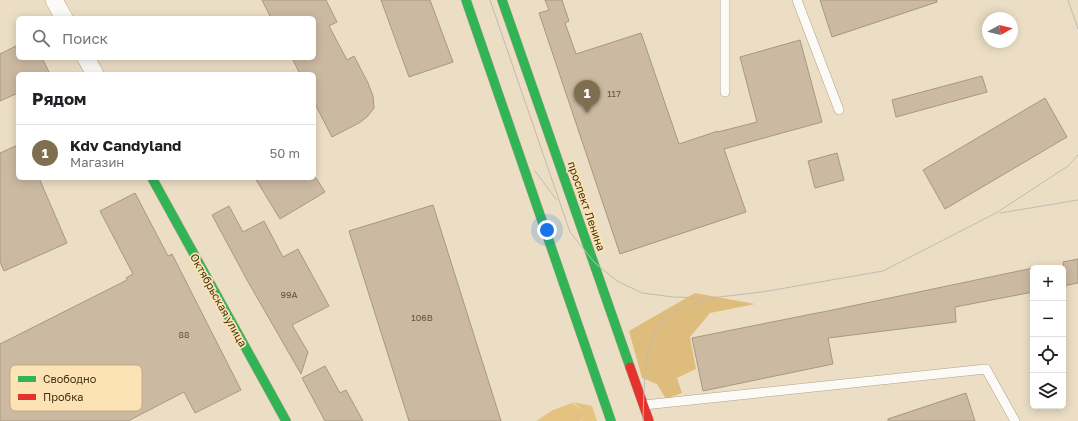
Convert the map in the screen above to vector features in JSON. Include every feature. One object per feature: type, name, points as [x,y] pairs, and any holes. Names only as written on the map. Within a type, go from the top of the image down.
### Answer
[{"type":"main road","points":[[466,0],[611,421]]},
{"type":"main road","name":"проспект Ленина","points":[[502,0],[649,421]]},
{"type":"main road","name":"Октябрьская улица","points":[[153,180],[286,421]]},
{"type":"street","points":[[54,0],[63,16]]},
{"type":"street","points":[[87,60],[94,72]]},
{"type":"lane","points":[[725,0],[725,92]]},
{"type":"lane","points":[[797,0],[839,110]]},
{"type":"lane","points":[[644,405],[986,369],[1015,421]]},
{"type":"shaded area","points":[[695,293],[755,304],[710,313],[690,337],[696,369],[677,378],[682,393],[666,399],[657,384],[642,378],[629,331]]},
{"type":"shaded area","points":[[573,402],[592,406],[597,421],[581,421],[587,414],[580,421],[536,421],[553,410],[572,403],[584,411]]},
{"type":"building","points":[[262,0],[326,0],[337,22],[329,26],[347,60],[354,56],[373,96],[374,108],[367,117],[359,123],[332,137],[316,106],[316,72],[299,72],[293,60],[316,60],[316,16],[270,16]]},
{"type":"building","points":[[381,0],[430,0],[453,62],[409,77]]},
{"type":"building","points":[[545,0],[562,0],[569,21],[565,23],[576,54],[641,33],[679,144],[718,131],[757,122],[740,57],[800,40],[822,122],[724,149],[746,212],[620,254],[539,13],[549,10]]},
{"type":"building","points":[[820,0],[937,0],[937,2],[832,37]]},
{"type":"building","points":[[16,46],[16,60],[43,60],[49,72],[16,72],[16,94],[0,101],[0,54]]},
{"type":"building","points":[[982,76],[987,92],[896,117],[892,100]]},
{"type":"building","points":[[1045,98],[1067,137],[945,209],[923,170]]},
{"type":"building","points":[[16,146],[16,180],[40,180],[67,243],[4,271],[0,262],[0,153]]},
{"type":"building","points":[[837,153],[844,180],[815,188],[808,161]]},
{"type":"building","points":[[316,178],[325,192],[280,219],[256,180],[316,180]]},
{"type":"building","points":[[135,193],[168,256],[172,254],[241,390],[195,413],[184,392],[128,421],[0,421],[0,344],[127,280],[126,278],[133,274],[100,211]]},
{"type":"building","points":[[433,205],[501,421],[409,421],[349,231]]},
{"type":"building","points":[[229,206],[243,232],[264,221],[283,257],[298,249],[329,306],[292,325],[308,352],[301,374],[247,280],[212,215]]},
{"type":"building","points":[[1078,259],[1078,283],[1066,285],[1066,265],[1063,265],[1063,262]]},
{"type":"building","points":[[1030,269],[1030,293],[955,307],[956,322],[828,338],[833,364],[703,391],[692,338]]},
{"type":"building","points":[[325,366],[340,393],[346,390],[363,421],[325,421],[302,378]]},
{"type":"building","points":[[966,393],[975,421],[888,421],[888,419]]},
{"type":"tram line","points":[[490,0],[570,232],[595,263],[617,281],[642,293],[673,297],[710,298],[762,292],[883,271],[996,213],[1068,166],[1078,155]]},
{"type":"tram line","points":[[1068,0],[1078,29]]},
{"type":"tram line","points":[[535,171],[556,199]]},
{"type":"tram line","points":[[1000,213],[1078,200]]},
{"type":"tram line","points":[[643,421],[644,382],[648,353],[656,328],[667,316],[672,313],[705,300]]},
{"type":"traffic: fast","points":[[466,0],[611,421]]},
{"type":"traffic: fast","points":[[502,0],[630,367]]},
{"type":"traffic: fast","points":[[153,180],[286,421]]},
{"type":"traffic: jam","points":[[630,367],[649,421]]},
{"type":"place","name":"Kdv Candyland","points":[[587,113]]}]
